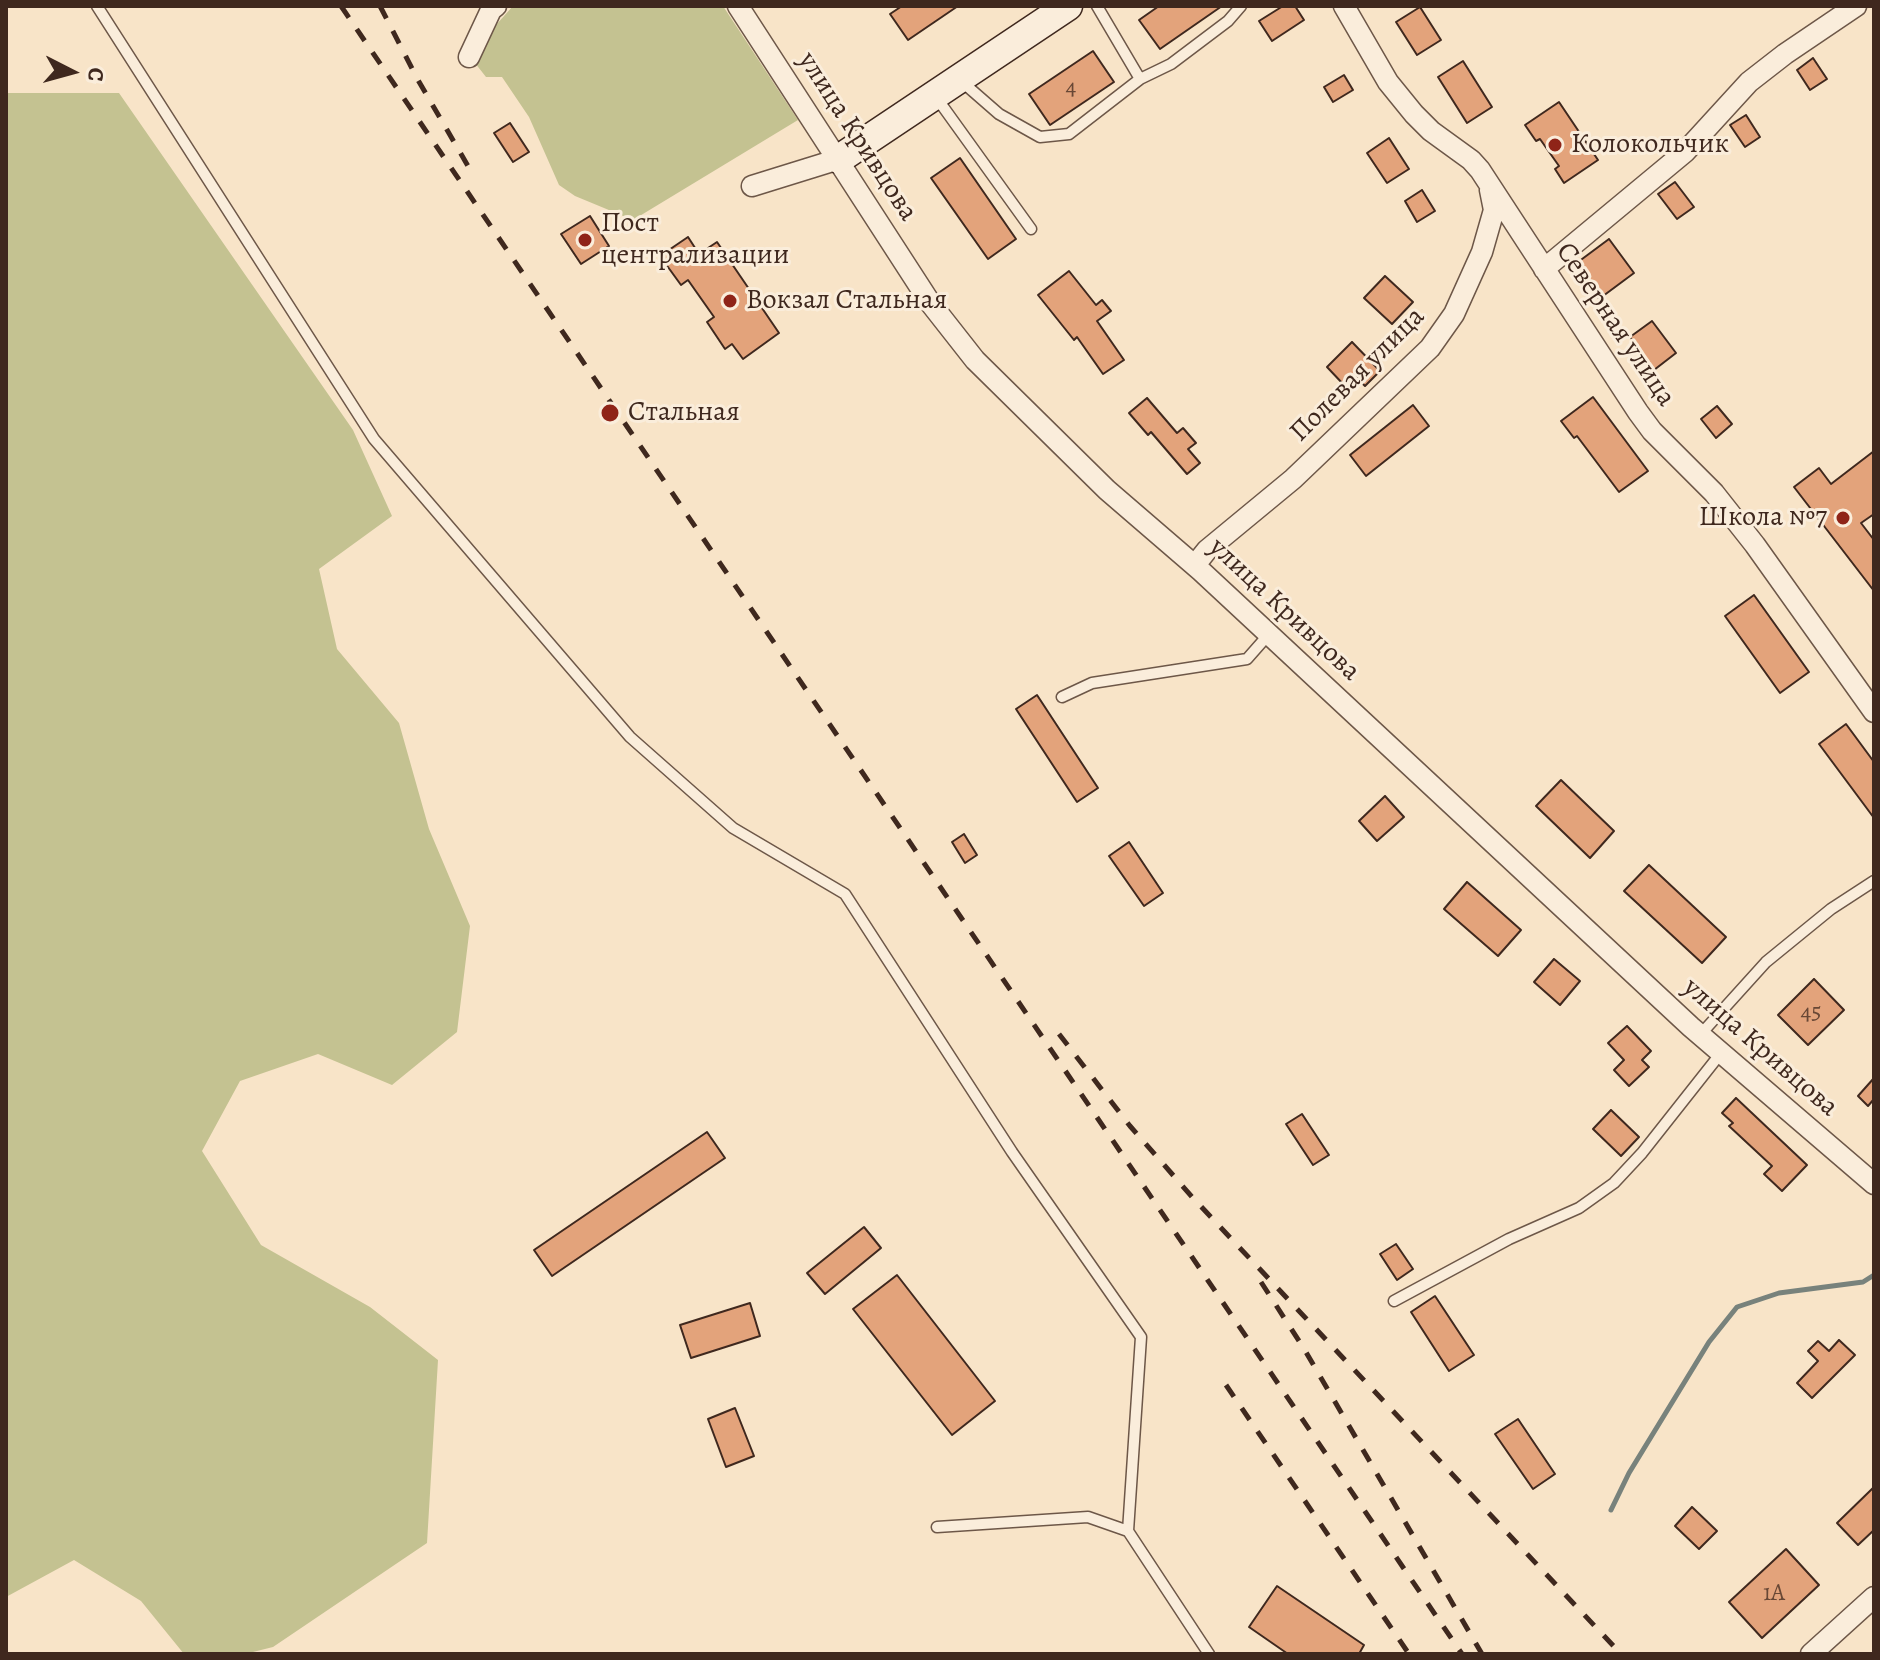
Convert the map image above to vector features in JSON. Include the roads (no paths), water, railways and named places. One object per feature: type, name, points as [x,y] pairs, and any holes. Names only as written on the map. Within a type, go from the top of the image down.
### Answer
[{"type":"street","points":[[469,57],[491,10],[496,6]]},
{"type":"street","name":"улица Кривцова","points":[[738,6],[931,304],[975,360],[1107,490],[1195,565],[1700,1035],[1874,1184]]},
{"type":"street","points":[[752,186],[839,159],[1068,6]]},
{"type":"street","name":"Северная улица","points":[[1344,6],[1388,82],[1431,131],[1471,160],[1638,412],[1652,431],[1714,493],[1755,545],[1874,712]]},
{"type":"street","points":[[1544,269],[1685,152],[1749,82],[1856,6]]},
{"type":"street","name":"Полевая улица","points":[[1195,565],[1207,550],[1337,439],[1412,368],[1439,337],[1454,314],[1491,227],[1493,200],[1487,182]]},
{"type":"street","points":[[1811,1654],[1874,1597]]},
{"type":"lane","points":[[97,6],[374,439],[630,737],[733,828],[845,894],[1012,1152],[1141,1337],[1128,1531],[1209,1654]]},
{"type":"lane","points":[[1097,6],[1140,79]]},
{"type":"lane","points":[[960,80],[999,114],[1040,137],[1069,134],[1140,79],[1171,64],[1228,21],[1241,6]]},
{"type":"lane","points":[[935,96],[1031,229]]},
{"type":"lane","points":[[1062,697],[1092,683],[1247,659],[1269,634]]},
{"type":"lane","points":[[1700,1035],[1766,962],[1831,909],[1874,881]]},
{"type":"lane","points":[[1394,1301],[1509,1239],[1579,1208],[1614,1183],[1636,1161],[1721,1053]]},
{"type":"lane","points":[[937,1527],[1088,1517],[1128,1531]]},
{"type":"waterway","points":[[1611,1510],[1629,1473],[1709,1342],[1737,1307],[1779,1293],[1863,1282],[1874,1275]]},
{"type":"railway","points":[[341,6],[1462,1654]]},
{"type":"railway","points":[[380,6],[468,166]]},
{"type":"railway","points":[[1059,1034],[1130,1126],[1193,1198],[1621,1654]]},
{"type":"railway","points":[[1261,1282],[1303,1347],[1482,1654]]},
{"type":"railway","points":[[1226,1385],[1409,1654]]},
{"type":"place","name":"Колокольчик","points":[[1555,145]]},
{"type":"place","name":"Пост централизации","points":[[585,240]]},
{"type":"place","name":"Вокзал Стальная","points":[[730,301]]},
{"type":"place","name":"Стальная","points":[[610,413]]},
{"type":"place","name":"Школа №7","points":[[1843,518]]}]
